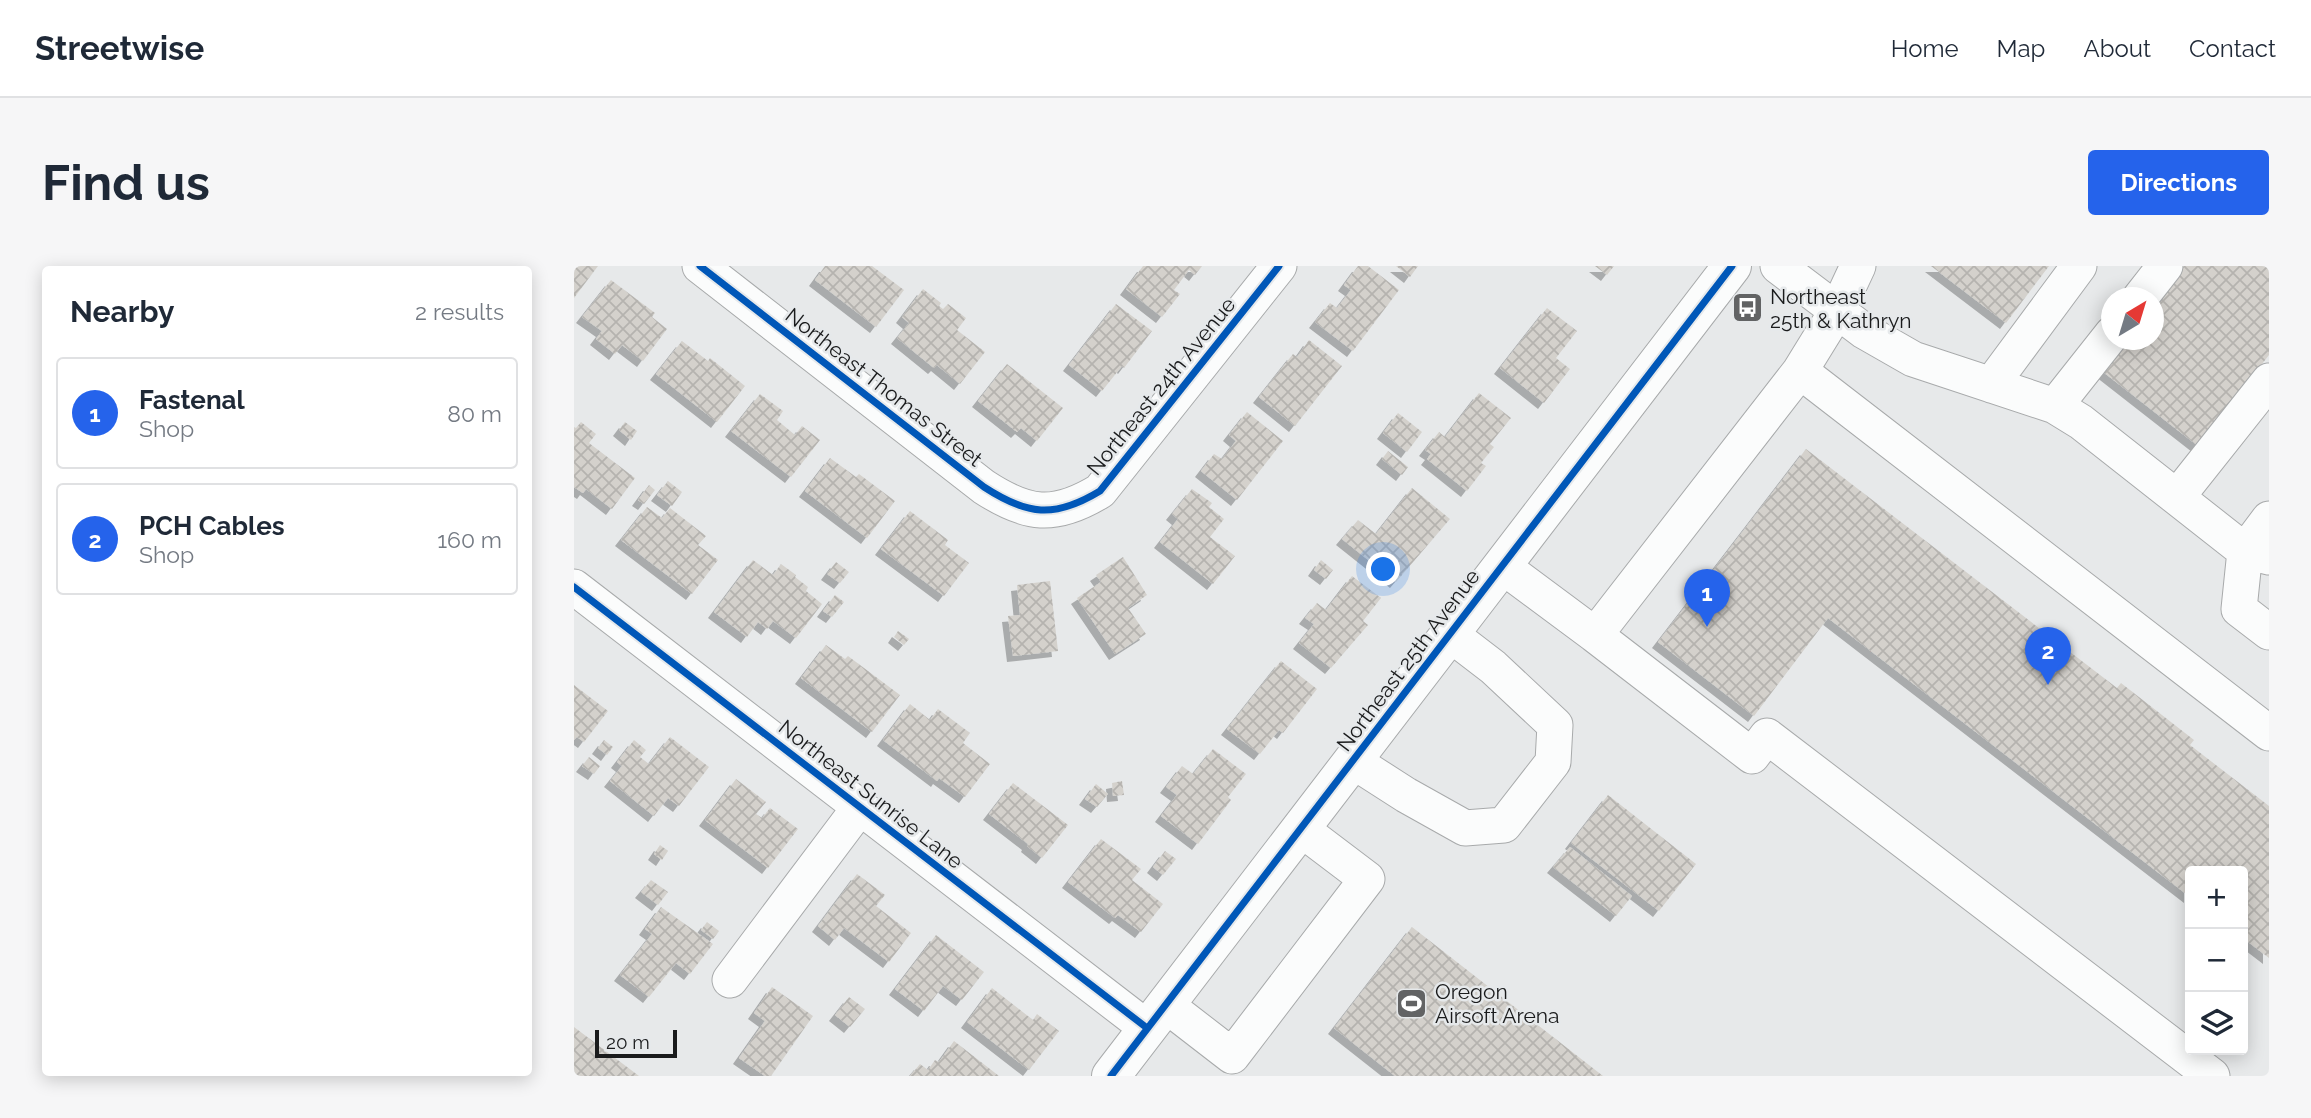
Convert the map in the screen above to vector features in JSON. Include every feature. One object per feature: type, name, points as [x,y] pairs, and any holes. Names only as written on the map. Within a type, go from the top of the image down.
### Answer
[{"type":"main road","name":"Northeast 25th Avenue","points":[[1111,1076],[1732,266]]},
{"type":"street","name":"Northeast Thomas Street","points":[[700,266],[984,487],[1009,503],[1035,510],[1057,510]]},
{"type":"street","name":"Northeast 24th Avenue","points":[[1057,510],[1085,500],[1100,491],[1114,476],[1279,266]]},
{"type":"street","points":[[1778,266],[1864,331],[1913,359],[2055,406],[2081,422],[2177,497],[2257,554]]},
{"type":"street","points":[[1595,635],[1800,371],[1837,311],[1858,266]]},
{"type":"street","points":[[1991,385],[2079,266]]},
{"type":"street","points":[[2149,287],[2165,266]]},
{"type":"street","points":[[2055,406],[2101,348]]},
{"type":"street","points":[[1800,371],[2269,733]]},
{"type":"street","points":[[2177,497],[2269,381]]},
{"type":"street","points":[[2269,519],[2239,608],[2269,632]]},
{"type":"street","points":[[1502,566],[1752,756],[1767,736],[2212,1076]]},
{"type":"street","name":"Northeast Sunrise Lane","points":[[574,587],[860,807],[1156,1016],[1240,1066]]},
{"type":"street","points":[[1353,761],[1465,828],[1504,825],[1553,762],[1555,725],[1493,667],[1450,634]]},
{"type":"street","points":[[730,980],[860,807]]},
{"type":"street","points":[[1240,1066],[1367,879],[1301,828]]},
{"type":"building","points":[[574,266],[598,266],[574,298]]},
{"type":"building","points":[[825,266],[872,266],[904,290],[876,327],[815,280]]},
{"type":"building","points":[[1143,266],[1202,266],[1195,275],[1189,270],[1174,290],[1180,294],[1162,317],[1126,289]]},
{"type":"building","points":[[1358,266],[1368,266],[1399,290],[1353,351],[1315,322],[1330,303],[1337,308],[1351,290],[1344,285]]},
{"type":"building","points":[[1396,266],[1418,266],[1410,277]]},
{"type":"building","points":[[1595,266],[1614,266],[1607,275]]},
{"type":"building","points":[[1931,266],[2049,266],[2006,323]]},
{"type":"building","points":[[2184,266],[2269,266],[2269,355],[2198,446],[2102,371],[2119,350],[2164,350],[2164,292]]},
{"type":"building","points":[[611,280],[655,313],[652,317],[667,329],[643,361],[622,345],[615,354],[596,339],[602,331],[582,317]]},
{"type":"building","points":[[923,289],[941,303],[939,306],[943,309],[948,304],[966,318],[957,330],[985,352],[960,384],[937,365],[934,368],[897,338],[909,323],[902,317]]},
{"type":"building","points":[[1116,304],[1152,331],[1124,368],[1122,366],[1102,391],[1069,365]]},
{"type":"building","points":[[1547,308],[1577,331],[1556,358],[1570,369],[1544,403],[1500,368]]},
{"type":"building","points":[[1309,340],[1342,366],[1295,426],[1259,397],[1293,354],[1297,357]]},
{"type":"building","points":[[682,341],[708,361],[710,358],[745,386],[717,422],[656,374]]},
{"type":"building","points":[[1007,364],[1063,408],[1037,441],[1021,428],[1017,432],[978,401]]},
{"type":"building","points":[[1479,393],[1511,418],[1490,444],[1494,447],[1481,463],[1486,466],[1467,491],[1427,459],[1431,454],[1425,450],[1439,432],[1445,437]]},
{"type":"building","points":[[760,394],[783,411],[777,420],[795,435],[802,426],[820,440],[791,477],[731,431]]},
{"type":"building","points":[[1247,412],[1283,441],[1237,500],[1201,471],[1214,454],[1222,459],[1236,441],[1229,435]]},
{"type":"building","points":[[1398,413],[1422,432],[1407,452],[1383,433]]},
{"type":"building","points":[[581,422],[596,434],[589,443],[635,478],[612,509],[586,489],[583,493],[574,487],[574,427]]},
{"type":"building","points":[[625,422],[637,431],[631,440],[619,430]]},
{"type":"building","points":[[1806,449],[2117,688],[2121,683],[2194,740],[2190,745],[2269,806],[2269,958],[2248,942],[2248,866],[2185,866],[2185,893],[1828,618],[1754,716],[1658,642]]},
{"type":"building","points":[[1388,451],[1408,467],[1402,475],[1382,459]]},
{"type":"building","points":[[830,458],[856,477],[859,474],[895,501],[867,538],[805,491]]},
{"type":"building","points":[[668,481],[682,492],[672,506],[657,495]]},
{"type":"building","points":[[649,485],[655,490],[644,504],[638,500]]},
{"type":"building","points":[[1412,488],[1450,519],[1396,582],[1342,539],[1358,520],[1376,534]]},
{"type":"building","points":[[1192,489],[1212,503],[1209,507],[1224,519],[1210,537],[1235,556],[1213,584],[1160,542],[1178,519],[1172,514]]},
{"type":"building","points":[[647,507],[662,518],[670,508],[706,536],[698,545],[718,560],[692,594],[621,540]]},
{"type":"building","points":[[910,511],[948,540],[945,545],[969,563],[944,596],[881,549]]},
{"type":"building","points":[[1123,557],[1147,595],[1128,608],[1146,634],[1115,654],[1077,598],[1101,582],[1096,575]]},
{"type":"building","points":[[753,560],[773,575],[781,564],[796,575],[795,577],[808,587],[806,591],[822,604],[796,638],[773,621],[767,629],[758,622],[747,637],[714,612]]},
{"type":"building","points":[[1321,560],[1333,570],[1326,579],[1314,570]]},
{"type":"building","points":[[836,562],[849,572],[840,583],[827,574]]},
{"type":"building","points":[[1352,576],[1381,598],[1363,621],[1368,625],[1331,668],[1299,643],[1314,624],[1305,618],[1317,603],[1326,610]]},
{"type":"building","points":[[1050,581],[1058,651],[1013,656],[1008,616],[1020,615],[1017,585]]},
{"type":"building","points":[[835,595],[844,602],[832,617],[823,611]]},
{"type":"building","points":[[898,631],[909,639],[904,645],[894,637]]},
{"type":"building","points":[[826,645],[845,659],[848,656],[900,695],[872,732],[801,678]]},
{"type":"building","points":[[1281,661],[1317,689],[1283,733],[1279,730],[1260,754],[1227,729]]},
{"type":"building","points":[[574,685],[608,711],[584,742],[577,737],[574,740]]},
{"type":"building","points":[[910,704],[930,720],[938,709],[970,733],[963,743],[990,764],[965,797],[939,778],[937,781],[883,740]]},
{"type":"building","points":[[670,737],[709,767],[679,806],[668,798],[654,816],[610,781],[622,766],[617,762],[634,740],[646,750],[640,757],[649,764]]},
{"type":"building","points":[[604,740],[613,747],[607,755],[598,748]]},
{"type":"building","points":[[1213,749],[1246,774],[1228,797],[1231,800],[1198,844],[1161,816],[1177,795],[1166,787],[1182,766],[1193,774]]},
{"type":"building","points":[[589,757],[600,766],[594,774],[582,766]]},
{"type":"building","points":[[736,779],[766,802],[756,814],[762,818],[770,808],[798,829],[768,868],[705,820]]},
{"type":"building","points":[[1122,781],[1124,795],[1113,796],[1112,783]]},
{"type":"building","points":[[1013,783],[1068,825],[1042,858],[989,814]]},
{"type":"building","points":[[1096,784],[1108,794],[1097,807],[1085,799]]},
{"type":"building","points":[[1608,795],[1696,864],[1659,911],[1571,843]]},
{"type":"building","points":[[1101,839],[1141,869],[1132,880],[1163,904],[1141,932],[1118,915],[1115,918],[1068,882]]},
{"type":"building","points":[[660,845],[668,851],[662,860],[654,854]]},
{"type":"building","points":[[1570,847],[1632,896],[1616,916],[1553,867]]},
{"type":"building","points":[[1165,851],[1176,859],[1163,875],[1153,867]]},
{"type":"building","points":[[857,874],[885,895],[876,906],[911,933],[889,962],[844,928],[835,940],[818,926]]},
{"type":"building","points":[[651,880],[668,892],[658,905],[641,892]]},
{"type":"building","points":[[661,907],[713,944],[690,974],[676,963],[649,997],[620,975],[652,934],[645,929]]},
{"type":"building","points":[[707,922],[719,931],[713,939],[701,930]]},
{"type":"building","points":[[1412,927],[1603,1076],[1395,1076],[1334,1028]]},
{"type":"building","points":[[936,935],[984,972],[962,1000],[943,986],[924,1011],[895,989]]},
{"type":"building","points":[[772,987],[813,1016],[771,1076],[765,1076],[739,1058],[765,1021],[754,1013]]},
{"type":"building","points":[[992,988],[1033,1020],[1037,1014],[1059,1031],[1029,1070],[967,1022]]},
{"type":"building","points":[[849,997],[865,1009],[850,1027],[835,1015]]},
{"type":"building","points":[[574,1027],[639,1076],[574,1076]]},
{"type":"building","points":[[954,1041],[999,1076],[910,1076],[920,1064],[928,1070],[935,1060],[939,1062]]},
{"type":"cycle path","points":[[700,266],[984,487],[1014,503],[1041,510],[1069,506],[1100,491],[1279,266]]},
{"type":"cycle path","points":[[1111,1076],[1732,266]]},
{"type":"cycle path","points":[[574,587],[1147,1028]]},
{"type":"place","name":"Northeast 25th & Kathryn","points":[[1747,308]]},
{"type":"place","name":"Fastenal","points":[[1707,627]]},
{"type":"place","name":"PCH Cables","points":[[2048,685]]},
{"type":"place","name":"Oregon Airsoft Arena","points":[[1412,1003]]}]
